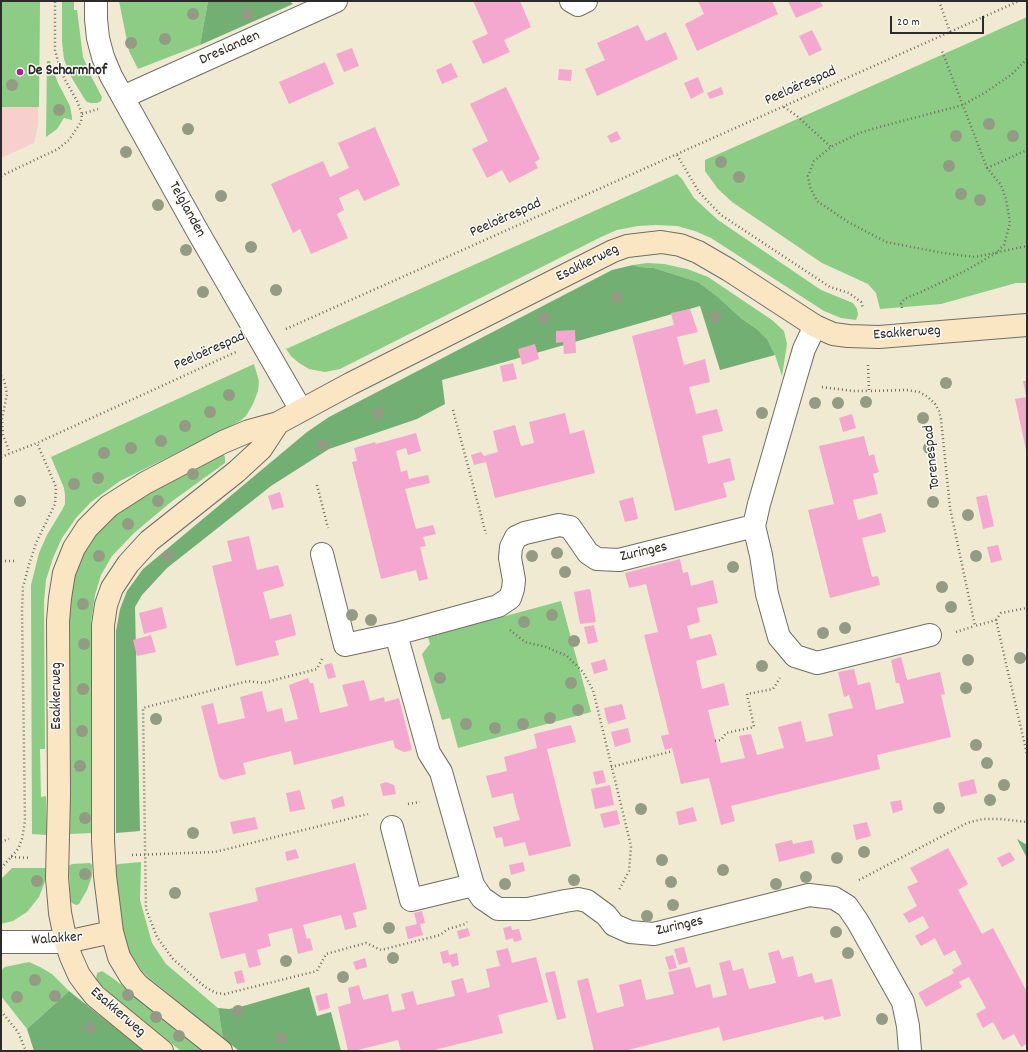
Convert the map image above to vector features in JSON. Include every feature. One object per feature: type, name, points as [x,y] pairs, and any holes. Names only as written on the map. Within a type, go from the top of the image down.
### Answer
[{"type":"street","name":"Telglanden","points":[[96,1],[98,38],[103,57],[123,97],[198,232],[301,410]]},
{"type":"street","name":"Dreslanden","points":[[123,97],[336,1]]},
{"type":"street","points":[[571,1],[578,5],[586,1]]},
{"type":"street","name":"Esakkerweg","points":[[162,1051],[95,996],[79,975],[66,942],[60,913],[57,878],[59,795],[58,621],[64,572],[74,548],[87,528],[109,506],[145,483],[223,442],[249,431],[278,423],[350,384],[613,251],[628,246],[661,242],[680,245],[698,252],[729,270],[815,326],[834,334],[866,337],[1027,326]]},
{"type":"street","points":[[815,326],[804,349],[754,526],[761,555],[767,594],[778,637],[795,656],[817,663],[930,635]]},
{"type":"street","name":"Esakkerweg","points":[[221,1051],[138,985],[131,977],[119,957],[112,932],[104,876],[103,625],[106,605],[112,588],[128,564],[149,541],[246,463],[261,449],[278,423]]},
{"type":"street","name":"Zuringes","points":[[511,547],[516,537],[520,535],[559,525],[570,527],[588,553],[597,559],[619,560],[754,526]]},
{"type":"street","points":[[322,554],[345,645],[396,634],[498,606],[510,598],[513,589],[514,580],[510,558],[511,547]]},
{"type":"street","points":[[392,827],[411,900],[477,891],[441,772],[429,753],[396,634]]},
{"type":"street","name":"Zuringes","points":[[477,891],[498,908],[528,909],[565,901],[587,901],[606,915],[614,925],[630,932],[654,934],[809,895],[834,898]]},
{"type":"street","points":[[834,898],[847,906],[858,922],[902,1002],[906,1013],[910,1051]]},
{"type":"street","name":"Walakker","points":[[1,942],[66,942],[112,932]]},
{"type":"path","points":[[1,176],[58,149],[68,140],[81,122],[82,114],[80,108],[64,78],[55,50],[55,1]]},
{"type":"path","points":[[939,1],[950,32]]},
{"type":"path","name":"Peeloërespad","points":[[1,457],[37,443],[1019,1]]},
{"type":"path","points":[[902,312],[901,304],[904,298],[921,292],[983,262],[996,253],[1004,245],[1010,223],[1006,199],[1001,185],[987,168],[942,51]]},
{"type":"path","points":[[1027,59],[1011,75],[986,92],[962,105],[862,132],[831,147],[814,161],[808,176],[810,187],[817,201],[848,222],[886,242],[943,253],[975,257],[1027,246]]},
{"type":"path","points":[[784,107],[797,116],[831,147]]},
{"type":"path","points":[[987,168],[1027,150]]},
{"type":"path","points":[[677,155],[699,192],[721,215],[830,287],[849,293],[860,302],[864,309],[869,391],[853,391],[794,382]]},
{"type":"path","points":[[1,376],[4,380],[7,394],[2,418],[3,434],[10,453]]},
{"type":"path","name":"Torenespad","points":[[869,391],[907,390],[919,392],[928,397],[939,410],[950,508],[975,626],[996,620]]},
{"type":"path","points":[[453,410],[486,535],[511,547]]},
{"type":"path","points":[[317,485],[331,538],[322,554]]},
{"type":"path","points":[[1,561],[17,561]]},
{"type":"path","points":[[498,606],[504,624],[510,630],[525,642],[546,647],[567,656],[583,672],[593,690],[631,846],[628,872],[606,915]]},
{"type":"path","points":[[1027,608],[1001,613],[996,620],[1027,754]]},
{"type":"path","points":[[345,645],[339,654],[322,659],[317,669],[263,683],[248,681],[143,708],[146,909],[157,937],[173,959],[205,987],[216,993],[225,994],[317,971],[326,954],[366,944],[381,950],[440,935],[448,929],[465,924],[477,891]]},
{"type":"path","points":[[715,740],[721,740],[726,733],[754,727],[747,694],[772,689],[795,656]]},
{"type":"path","points":[[611,767],[673,751]]},
{"type":"path","points":[[402,806],[448,797]]},
{"type":"path","points":[[104,855],[215,852],[373,813]]},
{"type":"path","points":[[834,898],[858,881],[967,823],[989,819],[1027,822]]},
{"type":"path","points":[[1,842],[9,839]]},
{"type":"path","points":[[1,1011],[18,1032],[26,1050]]},
{"type":"shaded area","name":"De Scharmhof","points":[[1,1],[40,1],[38,125],[34,143],[1,158]]},
{"type":"green space","name":"De Scharmhof","points":[[1,1],[40,1],[39,107],[1,107]]},
{"type":"green space","points":[[62,1],[74,1],[74,10],[77,10],[83,57],[102,97],[101,101],[97,103],[87,102],[84,98],[70,75],[64,59],[62,42]]},
{"type":"green space","points":[[119,1],[208,1],[200,45],[138,69],[129,51]]},
{"type":"green space","points":[[208,1],[290,1],[293,4],[200,45]]},
{"type":"green space","points":[[1027,17],[1027,283],[1016,283],[941,304],[880,309],[876,293],[868,284],[822,263],[732,202],[718,189],[705,171],[705,160]]},
{"type":"green space","points":[[47,61],[50,61],[58,83],[70,106],[72,120],[64,118],[57,129],[46,137]]},
{"type":"green space","points":[[677,174],[694,198],[718,220],[821,290],[853,303],[857,309],[858,315],[856,320],[841,318],[824,311],[711,238],[695,231],[677,226],[656,225],[638,226],[617,230],[601,237],[340,369],[325,372],[309,369],[299,363],[286,349]]},
{"type":"green space","points":[[647,263],[664,264],[687,269],[708,277],[772,320],[784,331],[787,344],[782,376],[775,355],[767,339],[757,329],[742,319],[718,297],[698,282],[654,268],[633,265]]},
{"type":"green space","points":[[633,265],[654,268],[698,282],[718,297],[742,319],[757,329],[767,339],[775,355],[720,370],[700,306],[442,380],[445,404],[417,419],[329,449],[271,486],[167,568],[142,595],[135,607],[140,831],[116,833],[116,631],[120,609],[127,591],[143,569],[307,432],[329,417],[612,270]]},
{"type":"green space","points":[[254,364],[259,381],[258,391],[246,416],[227,428],[120,481],[91,502],[76,518],[62,538],[53,558],[46,580],[44,602],[45,749],[40,749],[41,797],[46,796],[47,835],[32,834],[31,585],[39,553],[47,535],[65,504],[64,488],[51,457]]},
{"type":"green space","points":[[223,454],[225,457],[225,463],[171,502],[134,533],[112,556],[101,575],[95,595],[91,622],[93,833],[69,834],[67,623],[76,567],[92,538],[112,516],[141,496]]},
{"type":"green space","points":[[561,601],[591,712],[458,748],[450,718],[442,720],[422,654],[430,644],[428,637]]},
{"type":"green space","points":[[1017,839],[1027,845],[1027,858]]},
{"type":"green space","points":[[141,862],[140,900],[152,943],[166,964],[218,1008],[223,1038],[148,977],[141,970],[127,948],[116,901],[116,865]]},
{"type":"green space","points":[[90,863],[92,865],[92,876],[87,890],[79,904],[76,905],[70,900],[69,866],[72,864]]},
{"type":"green space","points":[[12,868],[47,868],[46,879],[39,897],[27,912],[13,921],[1,924],[1,879]]},
{"type":"green space","points":[[29,962],[52,974],[69,991],[27,1029],[1,996],[1,971],[5,967]]},
{"type":"green space","points":[[102,971],[204,1051],[181,1051],[111,995],[96,979],[97,973]]},
{"type":"green space","points":[[309,987],[317,1016],[331,1012],[341,1051],[239,1051],[223,1038],[218,1008],[229,1009],[240,1007]]},
{"type":"green space","points":[[69,991],[144,1051],[34,1051],[27,1029]]},
{"type":"building","points":[[473,1],[520,1],[531,27],[504,40],[510,52],[483,64],[472,41],[488,34]]},
{"type":"building","points":[[698,1],[772,1],[778,14],[697,51],[685,24],[704,14]]},
{"type":"building","points":[[788,1],[820,1],[823,6],[796,18]]},
{"type":"building","points":[[638,25],[646,41],[666,32],[678,59],[597,96],[585,69],[605,60],[597,43]]},
{"type":"building","points":[[812,30],[822,50],[809,56],[799,36]]},
{"type":"building","points":[[352,48],[359,66],[344,72],[336,54]]},
{"type":"building","points":[[325,62],[334,84],[289,104],[279,82]]},
{"type":"building","points":[[451,63],[458,77],[442,84],[436,70]]},
{"type":"building","points":[[559,69],[572,70],[571,81],[558,80]]},
{"type":"building","points":[[698,77],[704,92],[691,99],[684,83]]},
{"type":"building","points":[[506,87],[540,159],[535,162],[538,168],[509,183],[502,170],[487,178],[472,149],[488,141],[470,104]]},
{"type":"building","points":[[721,87],[724,94],[710,99],[707,93]]},
{"type":"building","points":[[375,127],[400,185],[364,201],[358,189],[339,198],[344,210],[337,214],[348,238],[311,254],[300,229],[293,233],[271,184],[323,161],[330,177],[349,168],[338,143]]},
{"type":"building","points":[[617,131],[621,139],[611,143],[607,136]]},
{"type":"building","points":[[690,309],[698,332],[677,337],[684,365],[705,359],[710,382],[689,387],[696,414],[717,409],[723,431],[702,436],[708,464],[730,458],[735,480],[723,483],[727,497],[675,511],[632,336],[674,325],[671,313]]},
{"type":"building","points":[[575,330],[576,353],[564,354],[563,342],[556,343],[556,331]]},
{"type":"building","points":[[535,344],[539,359],[522,365],[518,349]]},
{"type":"building","points":[[513,363],[517,379],[503,382],[500,366]]},
{"type":"building","points":[[1023,381],[1027,381],[1027,396],[1026,396]]},
{"type":"building","points":[[1027,397],[1027,450],[1026,450],[1015,399]]},
{"type":"building","points":[[565,413],[570,434],[584,430],[595,473],[495,498],[486,462],[474,465],[471,455],[481,452],[484,456],[498,452],[493,431],[515,425],[521,446],[534,443],[529,422]]},
{"type":"building","points":[[852,414],[856,428],[843,432],[839,418]]},
{"type":"building","points":[[416,433],[421,451],[408,455],[406,448],[396,451],[401,472],[407,470],[409,479],[428,475],[430,483],[405,489],[416,529],[433,525],[436,534],[423,537],[426,546],[420,547],[428,579],[419,581],[416,570],[381,579],[352,462],[357,461],[354,448],[375,442],[376,444]]},
{"type":"building","points":[[864,436],[869,456],[874,454],[879,472],[873,474],[878,494],[853,500],[858,520],[881,513],[886,532],[862,538],[872,577],[878,576],[880,585],[830,598],[808,510],[834,504],[819,446]]},
{"type":"building","points":[[280,492],[284,507],[272,510],[268,496]]},
{"type":"building","points":[[987,495],[994,526],[983,529],[976,497]]},
{"type":"building","points":[[633,497],[638,519],[625,522],[619,501]]},
{"type":"building","points":[[249,536],[257,570],[278,565],[284,586],[263,592],[270,619],[291,614],[296,635],[275,641],[279,655],[236,666],[212,566],[232,561],[227,541]]},
{"type":"building","points":[[998,545],[1002,560],[991,563],[987,547]]},
{"type":"building","points":[[680,559],[683,573],[688,572],[691,586],[713,580],[718,603],[697,608],[700,622],[687,626],[690,639],[711,634],[717,655],[696,661],[702,689],[724,683],[729,705],[708,710],[721,763],[745,758],[739,736],[751,734],[757,755],[784,748],[778,727],[801,721],[806,742],[833,736],[828,714],[853,708],[849,695],[844,697],[838,672],[854,669],[858,685],[870,682],[876,710],[904,703],[899,683],[896,683],[891,660],[901,657],[907,680],[940,672],[945,694],[941,695],[951,737],[877,755],[880,769],[731,806],[735,821],[721,825],[709,778],[681,784],[672,748],[665,750],[661,736],[669,734],[644,635],[658,632],[646,584],[629,588],[625,573]]},
{"type":"building","points":[[590,589],[596,622],[580,624],[574,592]]},
{"type":"building","points":[[162,607],[167,628],[144,634],[139,613]]},
{"type":"building","points":[[594,625],[598,642],[588,644],[584,627]]},
{"type":"building","points":[[151,635],[156,652],[137,656],[133,640]]},
{"type":"building","points":[[605,659],[608,670],[594,674],[591,663]]},
{"type":"building","points":[[332,663],[336,677],[328,679],[324,665]]},
{"type":"building","points":[[308,678],[310,683],[313,683],[320,713],[348,706],[342,685],[364,680],[370,701],[384,697],[385,702],[399,698],[412,750],[404,752],[395,748],[393,740],[294,765],[291,751],[243,763],[246,774],[223,780],[219,777],[201,706],[213,703],[218,724],[245,718],[240,697],[262,691],[267,712],[282,708],[285,722],[298,719],[289,685]]},
{"type":"building","points":[[622,704],[626,719],[608,724],[604,708]]},
{"type":"building","points":[[571,725],[576,742],[547,749],[571,846],[529,856],[525,842],[504,847],[502,837],[496,838],[493,827],[520,820],[513,793],[492,798],[486,776],[507,771],[504,757],[537,748],[534,734]]},
{"type":"building","points":[[628,728],[631,742],[615,747],[611,732]]},
{"type":"building","points":[[603,770],[606,782],[596,785],[593,772]]},
{"type":"building","points":[[974,779],[977,793],[961,797],[958,783]]},
{"type":"building","points":[[386,782],[394,785],[396,794],[383,796],[380,784]]},
{"type":"building","points":[[610,785],[614,805],[595,809],[591,789]]},
{"type":"building","points":[[300,790],[305,809],[290,812],[286,793]]},
{"type":"building","points":[[343,796],[345,806],[333,809],[331,800]]},
{"type":"building","points":[[901,800],[903,810],[893,813],[890,802]]},
{"type":"building","points":[[693,807],[697,821],[679,825],[676,812]]},
{"type":"building","points":[[617,810],[620,824],[604,828],[600,814]]},
{"type":"building","points":[[255,817],[258,829],[233,834],[230,822]]},
{"type":"building","points":[[867,822],[871,836],[856,840],[853,825]]},
{"type":"building","points":[[792,840],[793,844],[812,840],[815,853],[779,862],[775,844]]},
{"type":"building","points":[[948,848],[968,884],[958,890],[982,934],[993,928],[1027,992],[1027,1044],[1021,1047],[1014,1034],[1003,1040],[993,1022],[983,1028],[976,1014],[986,1008],[969,977],[959,982],[962,987],[926,1007],[918,993],[954,973],[952,970],[962,964],[955,950],[944,956],[935,938],[921,946],[915,936],[929,928],[923,916],[909,923],[903,914],[917,906],[907,887],[918,882],[910,868]]},
{"type":"building","points":[[296,849],[299,858],[287,861],[285,852]]},
{"type":"building","points":[[1010,852],[1015,860],[1002,867],[997,858]]},
{"type":"building","points":[[523,862],[525,871],[511,875],[509,865]]},
{"type":"building","points":[[355,863],[367,909],[353,913],[357,927],[345,930],[341,915],[303,925],[307,939],[310,938],[313,950],[298,954],[292,928],[268,934],[271,946],[257,950],[261,965],[249,968],[245,953],[221,959],[209,913],[258,901],[255,888]]},
{"type":"building","points":[[422,911],[425,923],[420,924],[423,935],[408,939],[405,927],[417,924],[414,913]]},
{"type":"building","points":[[511,926],[512,930],[519,929],[522,940],[514,942],[513,938],[506,940],[503,928]]},
{"type":"building","points":[[468,928],[470,936],[459,939],[457,931]]},
{"type":"building","points":[[684,947],[688,962],[679,965],[674,949]]},
{"type":"building","points":[[508,948],[512,963],[536,957],[548,1002],[498,1015],[503,1033],[430,1051],[401,1051],[398,1040],[354,1051],[348,1051],[338,1007],[351,1003],[348,988],[359,985],[363,1000],[388,994],[392,1012],[405,1009],[401,994],[413,991],[417,1005],[455,996],[451,981],[463,978],[467,993],[490,987],[486,969],[500,966],[496,951]]},
{"type":"building","points":[[448,950],[449,955],[457,953],[459,965],[452,967],[450,962],[443,964],[440,952]]},
{"type":"building","points":[[779,950],[782,959],[793,956],[798,977],[812,973],[815,983],[832,979],[841,1016],[824,1020],[823,1016],[723,1041],[719,1027],[624,1051],[594,1051],[577,981],[588,978],[597,1013],[624,1006],[619,985],[641,979],[646,1000],[674,994],[668,972],[690,967],[696,988],[710,984],[713,998],[727,995],[719,963],[730,960],[733,971],[743,968],[749,989],[776,983],[768,953]]},
{"type":"building","points":[[673,955],[677,968],[669,970],[665,957]]},
{"type":"building","points":[[365,958],[367,967],[356,970],[353,962]]},
{"type":"building","points":[[242,970],[245,982],[237,984],[234,972]]},
{"type":"building","points":[[555,971],[566,1018],[557,1020],[545,973]]},
{"type":"building","points":[[327,993],[330,1008],[319,1011],[315,996]]},
{"type":"place","name":"De Scharmhof","points":[[20,72]]}]
